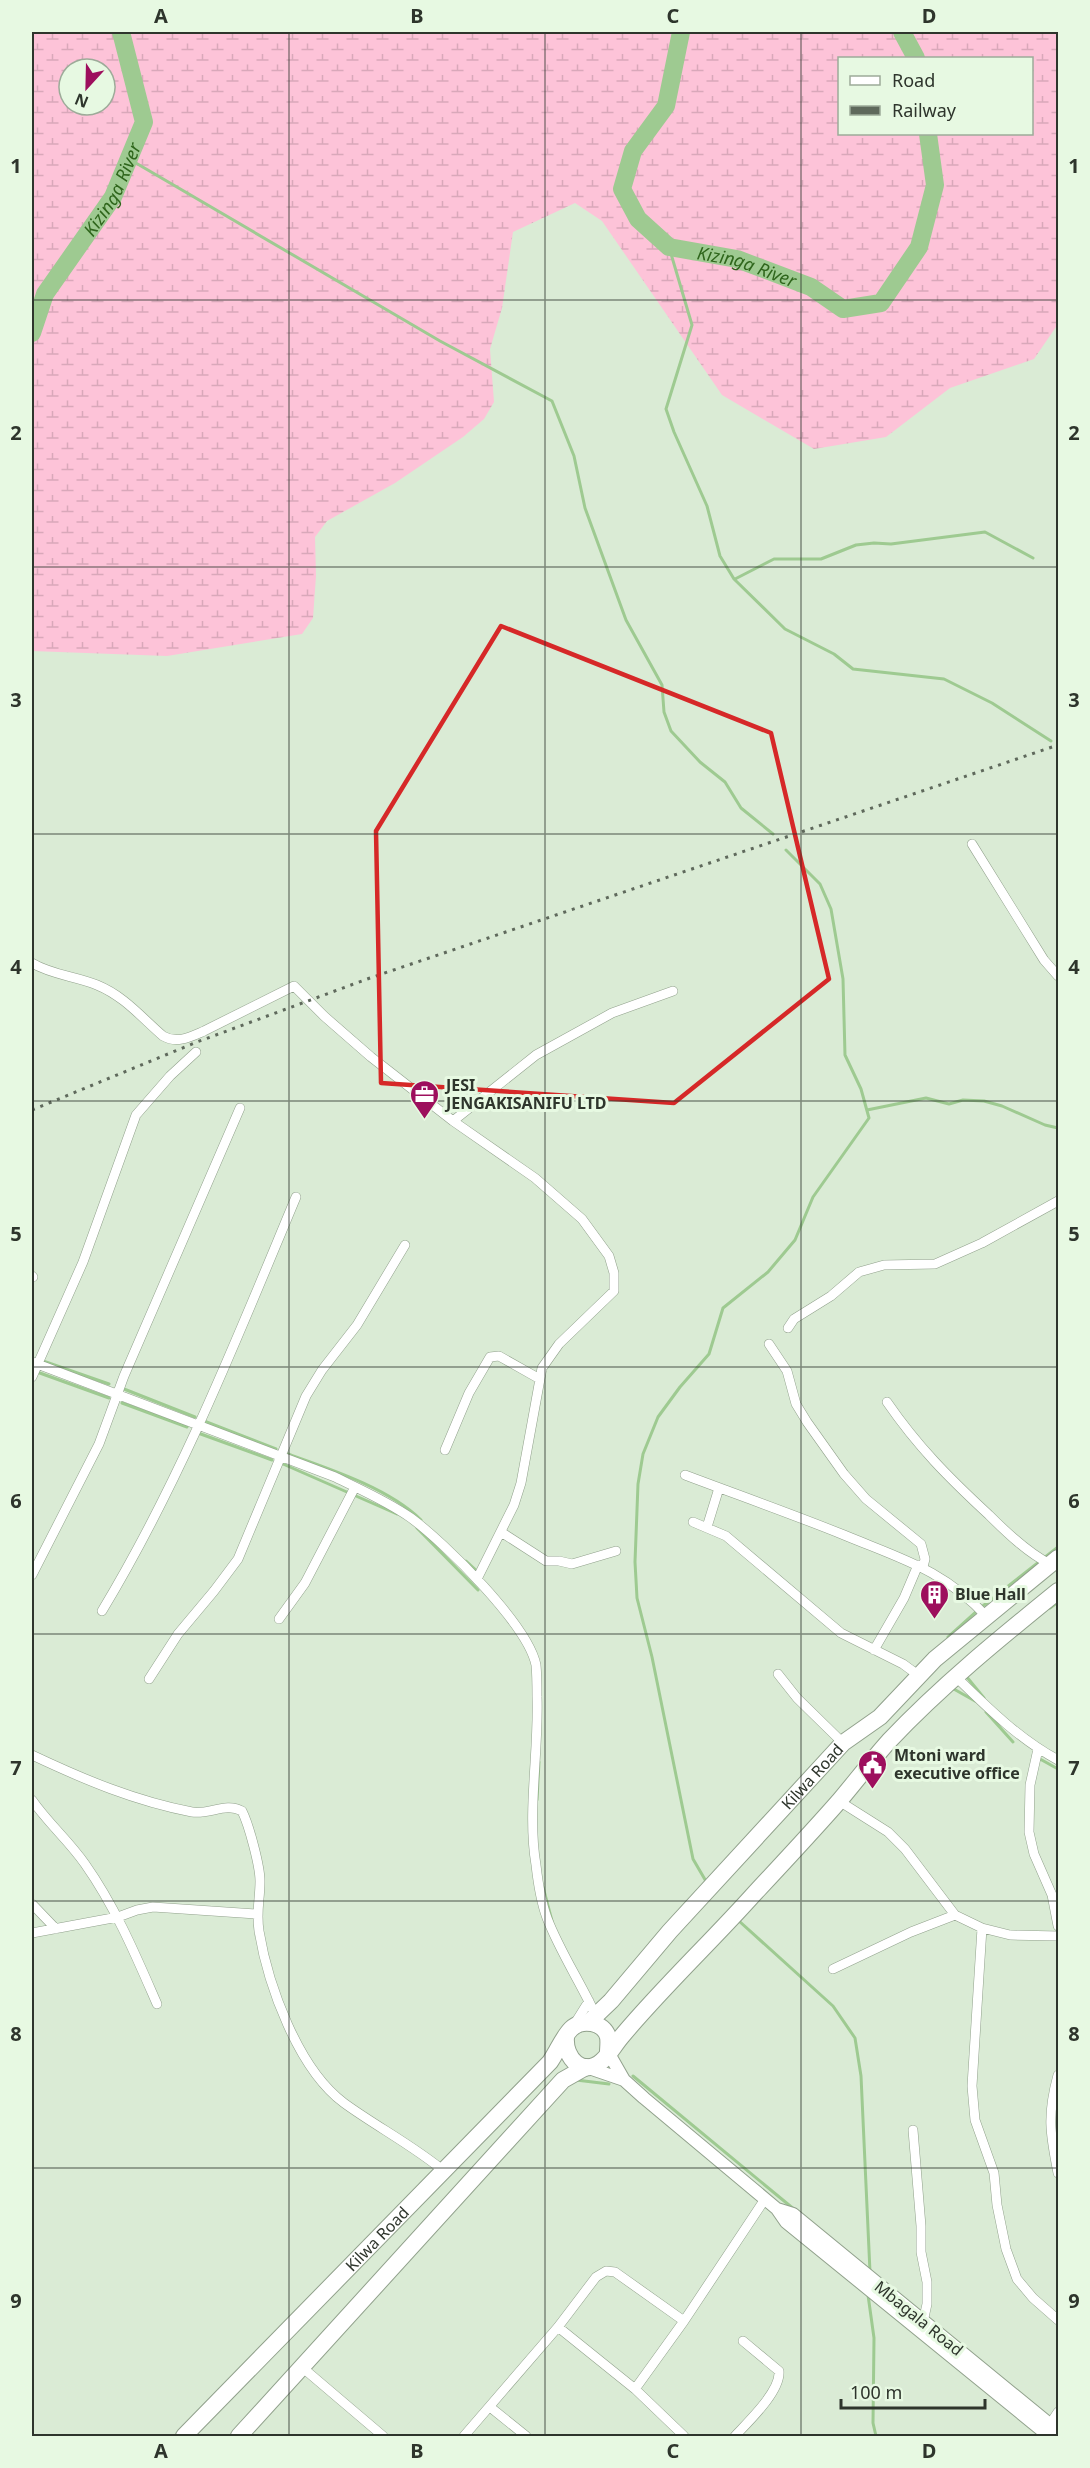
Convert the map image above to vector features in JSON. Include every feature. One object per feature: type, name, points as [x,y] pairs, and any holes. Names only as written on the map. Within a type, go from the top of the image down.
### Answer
[{"type":"highway","name":"Kilwa Road","points":[[591,2013],[611,2001],[686,1914],[843,1743],[880,1717],[918,1675],[1054,1561]]},
{"type":"highway","name":"Kilwa Road","points":[[608,2052],[634,2021],[702,1952],[839,1801],[889,1742],[993,1644],[1059,1591]]},
{"type":"highway","points":[[591,2013],[608,2037],[608,2052],[595,2066],[586,2067],[576,2064],[568,2057],[565,2048],[568,2033],[591,2013]]},
{"type":"highway","name":"Kilwa Road","points":[[184,2436],[445,2172],[550,2062],[568,2033]]},
{"type":"highway","name":"Kilwa Road","points":[[239,2436],[563,2080],[586,2067]]},
{"type":"street","points":[[972,844],[1044,960],[1059,976]]},
{"type":"street","points":[[32,963],[53,973],[96,984],[118,995],[163,1036],[171,1040],[191,1037],[294,986],[339,1030],[453,1121],[535,1178],[582,1219],[609,1256],[614,1273],[614,1291],[559,1344],[546,1360],[538,1378],[536,1411],[525,1468],[514,1505],[477,1579]]},
{"type":"street","points":[[453,1121],[536,1055],[612,1013],[673,991]]},
{"type":"street","points":[[32,1377],[34,1363],[83,1262],[136,1115],[170,1076],[196,1052]]},
{"type":"street","points":[[32,1575],[99,1444],[117,1393],[240,1108]]},
{"type":"street","points":[[102,1611],[129,1568],[200,1426],[296,1197]]},
{"type":"street","points":[[788,1328],[794,1319],[831,1296],[859,1272],[884,1265],[935,1264],[982,1244],[1059,1201]]},
{"type":"street","points":[[149,1679],[178,1634],[238,1559],[306,1396],[322,1370],[357,1325],[405,1245]]},
{"type":"street","points":[[769,1344],[787,1371],[796,1404],[844,1474],[866,1499],[921,1544],[926,1558],[874,1650]]},
{"type":"street","points":[[445,1450],[469,1393],[490,1357],[499,1356],[538,1378]]},
{"type":"street","points":[[34,1363],[280,1456],[377,1497],[413,1520],[477,1579],[524,1636],[536,1666],[538,1727],[534,1819],[535,1863],[547,1918],[591,2013]]},
{"type":"street","points":[[887,1402],[912,1438],[954,1483],[1019,1542],[1054,1561]]},
{"type":"street","points":[[684,1475],[786,1512],[921,1566],[960,1590],[987,1617]]},
{"type":"street","points":[[279,1619],[305,1583],[355,1487]]},
{"type":"street","points":[[707,1527],[719,1488]]},
{"type":"street","points":[[693,1522],[726,1536],[804,1600],[829,1624],[903,1664],[918,1675]]},
{"type":"street","points":[[501,1532],[546,1561],[572,1564],[616,1551]]},
{"type":"street","points":[[778,1674],[797,1698],[843,1743]]},
{"type":"street","points":[[956,1677],[1007,1725],[1038,1749],[1059,1760]]},
{"type":"street","points":[[1038,1749],[1029,1785],[1029,1832],[1034,1854],[1052,1895],[1059,1926]]},
{"type":"street","points":[[32,1755],[77,1777],[150,1803],[200,1813],[230,1807],[242,1811],[260,1877],[256,1914],[275,1996],[298,2046],[316,2073],[342,2102],[445,2172]]},
{"type":"street","points":[[32,1800],[84,1863],[118,1917],[157,2004]]},
{"type":"street","points":[[839,1801],[888,1832],[905,1849],[955,1916],[982,1928],[1011,1935],[1059,1936]]},
{"type":"street","points":[[32,1904],[56,1929]]},
{"type":"street","points":[[32,1933],[118,1917],[153,1907],[256,1914]]},
{"type":"street","points":[[833,1969],[911,1932],[955,1916]]},
{"type":"street","points":[[982,1928],[972,2086],[975,2120],[994,2173],[997,2205],[1006,2249],[1017,2278],[1033,2298],[1059,2320]]},
{"type":"street","name":"Mbagala Road","points":[[608,2052],[624,2080],[777,2209],[786,2222],[1048,2432]]},
{"type":"street","name":"Mbagala Road","points":[[586,2067],[624,2080]]},
{"type":"street","points":[[1059,2075],[1050,2107],[1049,2127],[1059,2174]]},
{"type":"street","points":[[913,2130],[921,2252],[927,2282],[924,2322]]},
{"type":"street","points":[[635,2389],[684,2321],[765,2199]]},
{"type":"street","name":"Mbagala Road","points":[[777,2209],[793,2214],[924,2322],[1048,2432]]},
{"type":"street","points":[[464,2436],[558,2327],[596,2277],[606,2271],[615,2272],[684,2321]]},
{"type":"street","points":[[558,2327],[635,2389],[684,2436]]},
{"type":"street","points":[[735,2436],[768,2398],[780,2377],[779,2371],[743,2341]]},
{"type":"street","points":[[303,2367],[383,2436]]},
{"type":"street","points":[[490,2407],[525,2436]]},
{"type":"street","points":[[1048,2432],[1059,2412]]},
{"type":"highlighted area","points":[[501,626],[771,733],[829,979],[674,1103],[381,1083],[376,831]]},
{"type":"green space","points":[[32,32],[1058,32],[1058,324],[1034,359],[950,388],[886,437],[814,449],[722,395],[602,221],[575,203],[513,232],[502,308],[490,349],[494,402],[484,419],[463,437],[395,483],[327,521],[315,537],[316,576],[313,618],[302,634],[167,656],[32,651]]},
{"type":"waterway","name":"Kizinga River","points":[[32,333],[45,294],[113,197],[144,122],[121,32]]},
{"type":"waterway","name":"Kizinga River","points":[[681,32],[666,106],[633,151],[622,189],[638,219],[669,247],[737,259],[811,287],[843,309],[881,303],[919,247],[935,185],[928,135]]},
{"type":"waterway","name":"Kizinga River","points":[[902,32],[915,57]]},
{"type":"waterway","points":[[129,159],[440,341],[552,401],[574,456],[585,508],[626,620],[662,685],[664,712],[671,731],[700,762],[725,782],[741,808],[773,834]]},
{"type":"waterway","points":[[669,247],[692,325],[666,409],[707,506],[720,556],[734,579],[785,629],[834,654],[853,669],[944,679],[992,703],[1051,741]]},
{"type":"waterway","points":[[735,579],[774,559],[821,559],[856,545],[891,544],[985,532],[1033,558]]},
{"type":"waterway","points":[[707,1883],[693,1859],[652,1657],[637,1598],[635,1562],[638,1484],[643,1454],[658,1417],[709,1354],[723,1308],[768,1272],[795,1240],[813,1197],[869,1118],[861,1089],[845,1055],[843,979],[831,909],[820,884],[786,850]]},
{"type":"waterway","points":[[867,1110],[926,1098],[949,1104],[963,1100],[984,1101],[1058,1128]]},
{"type":"waterway","points":[[43,1361],[109,1384]]},
{"type":"waterway","points":[[37,1372],[109,1398]]},
{"type":"waterway","points":[[124,1389],[195,1417]]},
{"type":"waterway","points":[[122,1403],[187,1427]]},
{"type":"waterway","points":[[204,1421],[276,1449]]},
{"type":"waterway","points":[[198,1433],[272,1460]]},
{"type":"waterway","points":[[285,1453],[357,1480],[392,1498],[421,1520]]},
{"type":"waterway","points":[[283,1464],[397,1514]]},
{"type":"waterway","points":[[417,1528],[478,1590]]},
{"type":"waterway","points":[[948,1637],[979,1609],[1058,1547]]},
{"type":"waterway","points":[[466,1561],[478,1572]]},
{"type":"waterway","points":[[1050,1608],[1058,1602]]},
{"type":"waterway","points":[[966,1676],[984,1698]]},
{"type":"waterway","points":[[952,1688],[975,1701]]},
{"type":"waterway","points":[[986,1712],[1013,1742]]},
{"type":"waterway","points":[[1040,1759],[1058,1769]]},
{"type":"waterway","points":[[537,1800],[539,1762]]},
{"type":"waterway","points":[[543,1887],[552,1921]]},
{"type":"waterway","points":[[739,1921],[833,2006],[855,2038],[861,2076],[870,2272]]},
{"type":"waterway","points":[[633,2076],[795,2210]]},
{"type":"waterway","points":[[576,2080],[609,2084]]},
{"type":"waterway","points":[[868,2295],[874,2338],[873,2423],[876,2436]]},
{"type":"railway","points":[[32,1110],[197,1042],[370,978],[1058,745]]},
{"type":"place","name":"JESI JENGAKISANIFU LTD","points":[[425,1120]]},
{"type":"place","name":"Blue Hall","points":[[934,1620]]},
{"type":"place","name":"Mtoni ward executive office","points":[[873,1790]]}]
